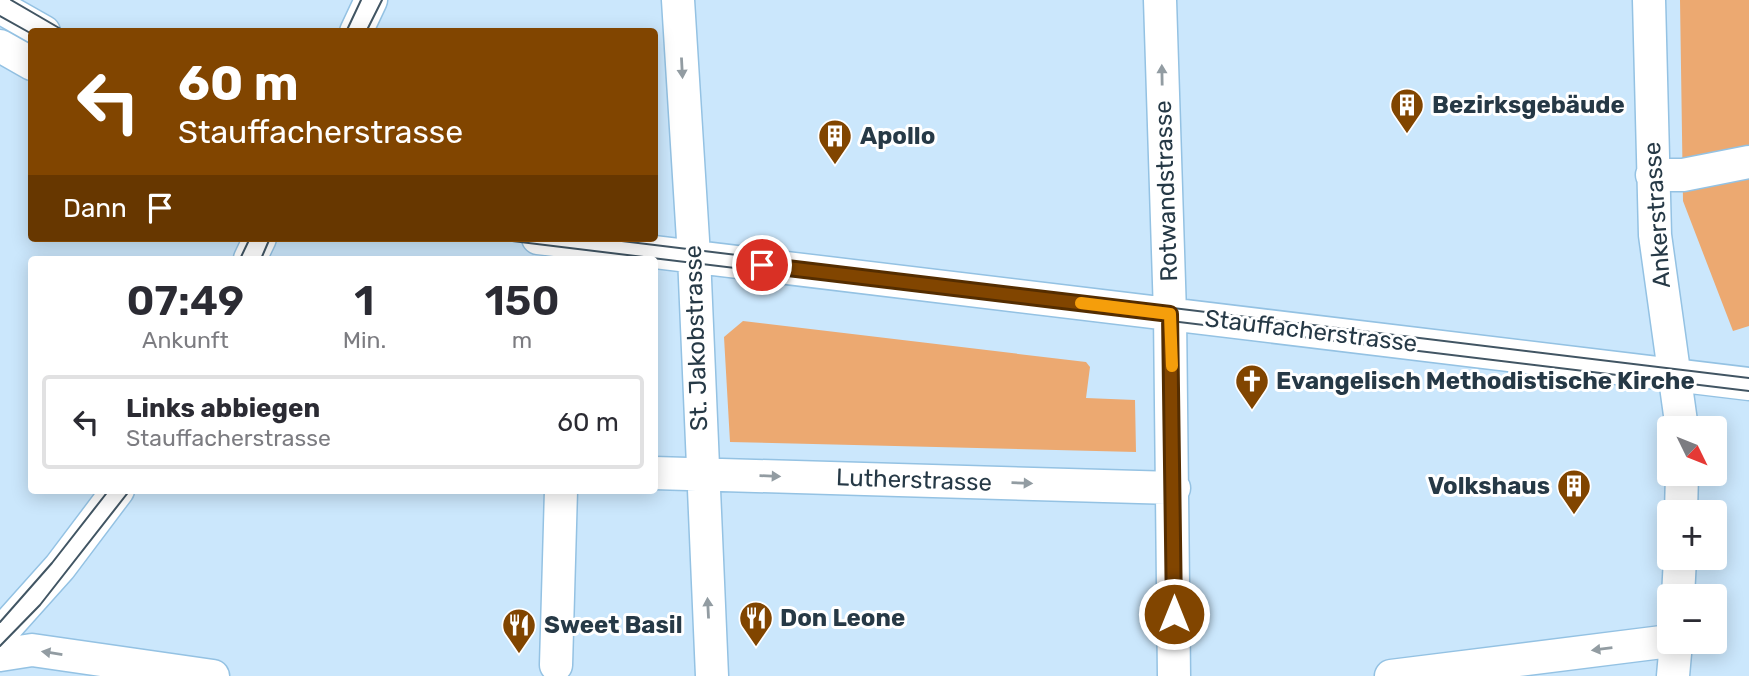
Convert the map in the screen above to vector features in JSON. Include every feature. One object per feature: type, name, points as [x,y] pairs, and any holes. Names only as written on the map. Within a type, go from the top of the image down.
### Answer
[{"type":"street","points":[[358,28],[371,0]]},
{"type":"street","name":"St. Jakobstrasse","points":[[678,0],[694,256],[712,676]]},
{"type":"street","name":"Rotwandstrasse","points":[[1160,0],[1174,488],[1174,676]]},
{"type":"street","name":"Ankerstrasse","points":[[1649,0],[1652,175],[1663,309],[1680,416]]},
{"type":"street","points":[[0,7],[37,28]]},
{"type":"street","points":[[0,47],[28,62]]},
{"type":"street","points":[[1652,175],[1683,174],[1749,162]]},
{"type":"street","name":"Stauffacherstrasse","points":[[573,242],[1749,384]]},
{"type":"street","name":"Lutherstrasse","points":[[658,473],[1174,488]]},
{"type":"street","points":[[0,635],[60,567],[115,494]]},
{"type":"street","points":[[556,665],[561,494]]},
{"type":"street","points":[[1391,676],[1657,643]]},
{"type":"street","points":[[0,655],[32,650],[213,676]]},
{"type":"street","points":[[1673,676],[1675,654]]},
{"type":"shaded area","points":[[1680,0],[1749,0],[1749,326],[1733,331],[1683,201]]},
{"type":"shaded area","points":[[743,321],[1086,362],[1090,367],[1086,398],[1135,400],[1136,452],[730,442],[724,337]]},
{"type":"tram line","points":[[11,0],[59,28]]},
{"type":"tram line","points":[[348,28],[361,0]]},
{"type":"tram line","points":[[368,28],[382,0]]},
{"type":"tram line","points":[[0,16],[28,32]]},
{"type":"tram line","points":[[241,256],[248,242]]},
{"type":"tram line","points":[[262,256],[268,242]]},
{"type":"tram line","points":[[520,242],[635,256]]},
{"type":"tram line","points":[[630,242],[1749,378]]},
{"type":"tram line","points":[[658,259],[1749,391]]},
{"type":"tram line","points":[[0,622],[52,563],[106,494]]},
{"type":"tram line","points":[[0,646],[40,605],[127,494]]},
{"type":"slow traffic","points":[[1081,303],[1170,314],[1172,366]]},
{"type":"place","name":"Bezirksgebäude","points":[[1407,135]]},
{"type":"place","name":"Apollo","points":[[835,166]]},
{"type":"place","name":"Evangelisch Methodistische Kirche","points":[[1252,411]]},
{"type":"place","name":"Volkshaus","points":[[1574,516]]},
{"type":"place","name":"Don Leone","points":[[756,648]]},
{"type":"place","name":"Sweet Basil","points":[[519,655]]},
{"type":"route","points":[[762,265],[1170,314],[1174,614]]}]
